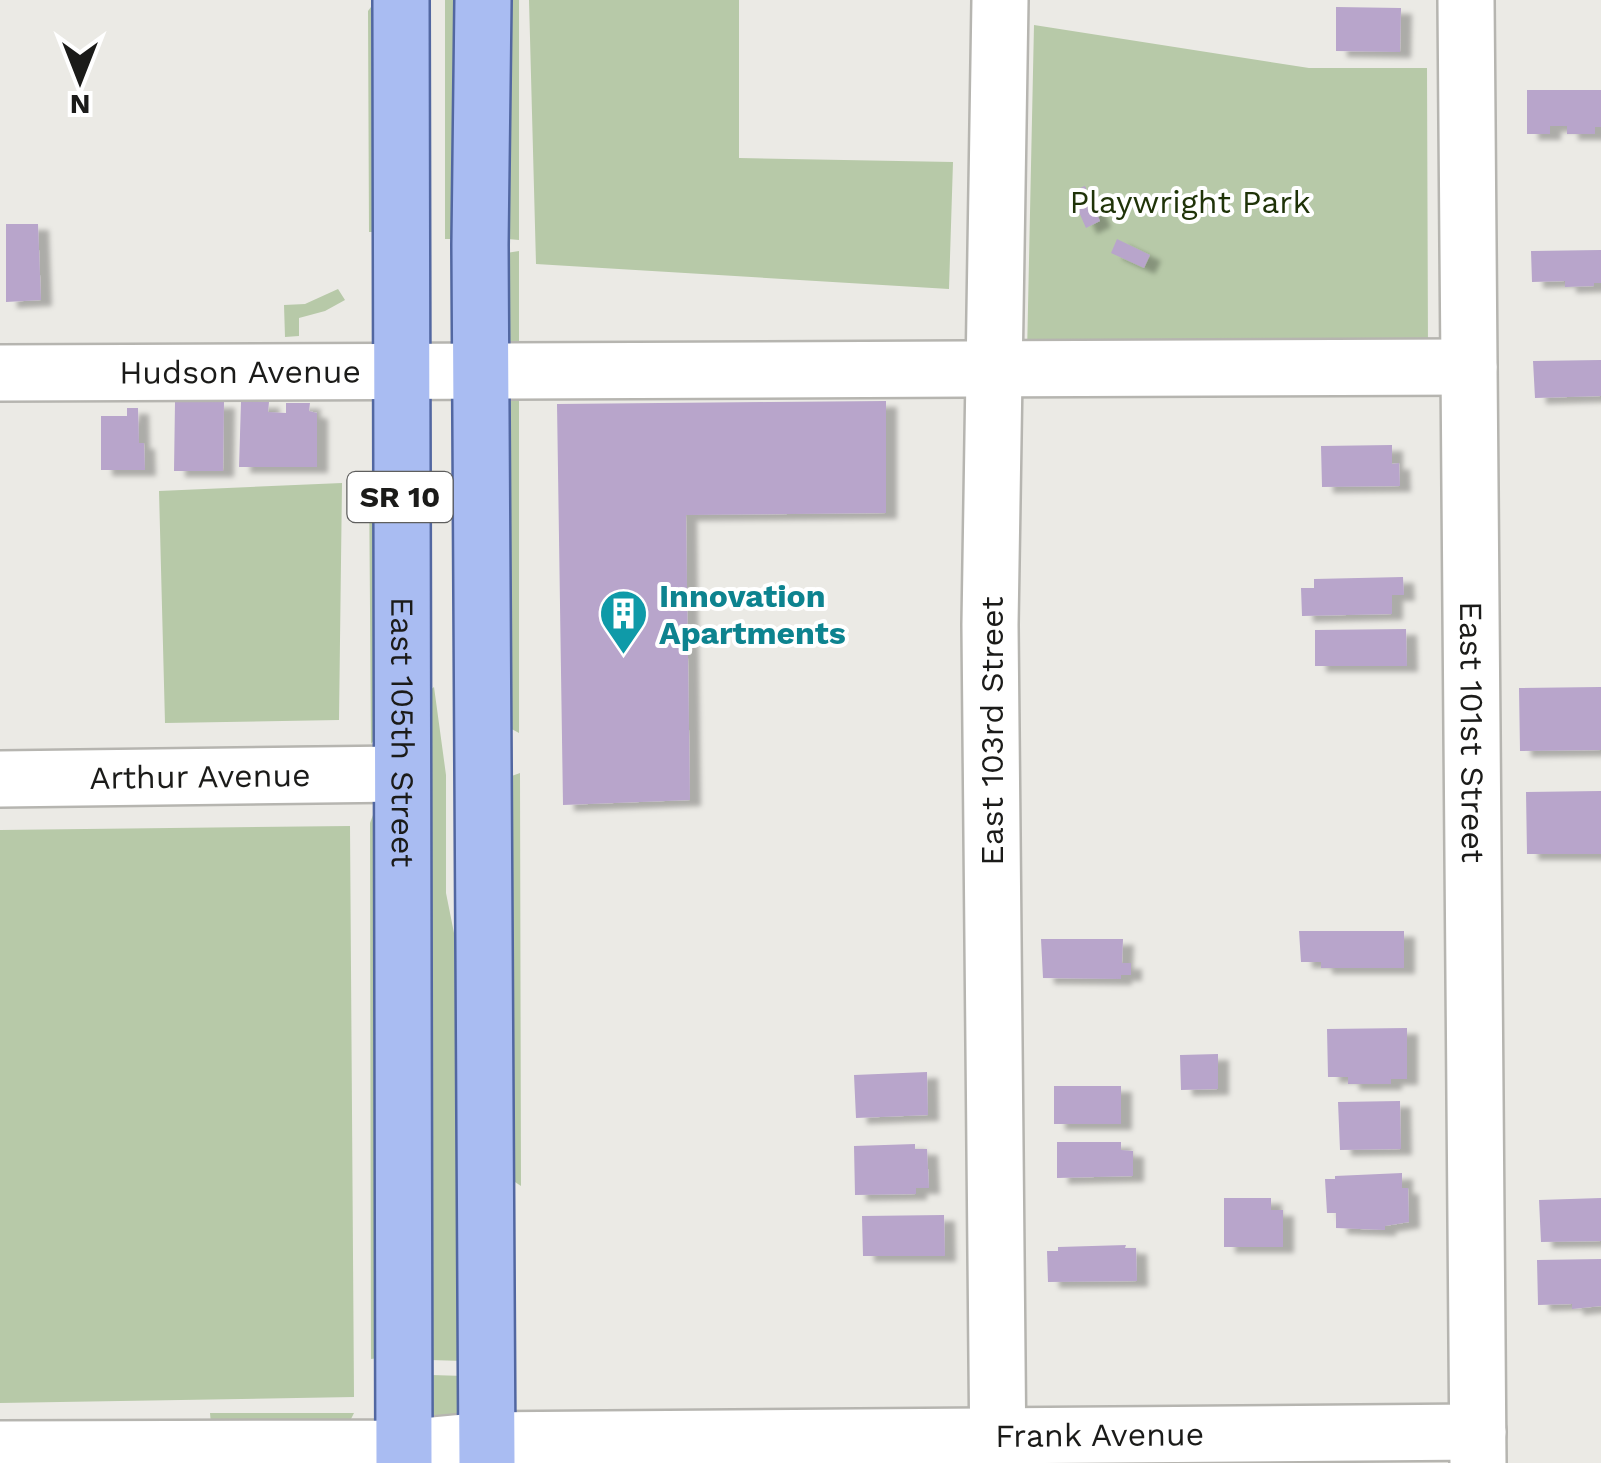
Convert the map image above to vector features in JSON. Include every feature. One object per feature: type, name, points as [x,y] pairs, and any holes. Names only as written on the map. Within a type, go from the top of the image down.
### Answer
[{"type":"main road","name":"East 105th Street","points":[[401,0],[404,1455]]},
{"type":"main road","name":"SR 10","points":[[483,0],[487,1451]]},
{"type":"street","name":"East 103rd Street","points":[[998,1449],[990,644],[1000,0]]},
{"type":"street","name":"East 101st Street","points":[[1466,0],[1478,1447]]},
{"type":"street","name":"Hudson Avenue","points":[[0,372],[1469,367]]},
{"type":"street","name":"Arthur Avenue","points":[[0,779],[401,774]]},
{"type":"street","name":"Frank Avenue","points":[[0,1449],[404,1455],[487,1451],[1478,1447]]},
{"type":"green space","points":[[445,0],[461,0],[462,239],[445,239]]},
{"type":"green space","points":[[507,0],[519,0],[519,240],[507,239]]},
{"type":"green space","points":[[529,0],[739,0],[739,158],[953,162],[949,289],[536,264]]},
{"type":"green space","points":[[371,7],[376,14],[383,232],[369,232]]},
{"type":"green space","name":"Playwright Park","points":[[1034,25],[1309,68],[1427,68],[1428,353],[1027,354]]},
{"type":"green space","points":[[519,251],[519,733],[508,727],[507,253]]},
{"type":"green space","points":[[338,289],[345,300],[299,318],[299,336],[285,337],[284,305],[305,304]]},
{"type":"green space","points":[[384,472],[377,736],[371,744],[369,473]]},
{"type":"green space","points":[[342,483],[339,720],[165,723],[159,491]]},
{"type":"green space","points":[[434,687],[446,775],[446,893],[463,978],[464,1361],[430,1360],[428,692]]},
{"type":"green space","points":[[352,745],[349,754],[161,757],[159,748]]},
{"type":"green space","points":[[520,773],[521,1186],[509,1178],[509,777]]},
{"type":"green space","points":[[373,815],[380,825],[379,1358],[371,1359],[370,823]]},
{"type":"green space","points":[[350,826],[354,1397],[0,1403],[0,830]]},
{"type":"green space","points":[[431,1375],[464,1376],[464,1463],[431,1463]]},
{"type":"green space","points":[[210,1413],[354,1413],[350,1421],[211,1425]]},
{"type":"building","points":[[1336,7],[1401,8],[1400,52],[1336,51]]},
{"type":"building","points":[[1527,90],[1601,90],[1601,127],[1595,127],[1595,134],[1567,134],[1567,126],[1550,126],[1550,134],[1527,134]]},
{"type":"building","points":[[1085,186],[1100,221],[1086,228],[1070,192]]},
{"type":"building","points":[[6,224],[38,224],[41,300],[6,302]]},
{"type":"building","points":[[1117,239],[1150,255],[1144,268],[1111,253]]},
{"type":"building","points":[[1601,250],[1601,283],[1565,287],[1565,281],[1532,282],[1531,251]]},
{"type":"building","points":[[1601,360],[1601,396],[1535,398],[1533,361]]},
{"type":"building","name":"Innovation Apartments","points":[[886,401],[886,513],[686,515],[690,800],[563,805],[557,404]]},
{"type":"building","points":[[175,402],[224,402],[223,471],[174,471]]},
{"type":"building","points":[[241,402],[269,402],[268,412],[286,413],[286,403],[310,403],[309,411],[317,413],[317,467],[239,467]]},
{"type":"building","points":[[127,408],[138,408],[145,470],[101,470],[101,416],[127,416]]},
{"type":"building","points":[[1392,445],[1392,464],[1399,463],[1400,486],[1322,487],[1321,446]]},
{"type":"building","points":[[1403,577],[1404,595],[1392,595],[1392,614],[1302,616],[1301,588],[1314,588],[1314,579]]},
{"type":"building","points":[[1406,629],[1407,666],[1315,666],[1315,630]]},
{"type":"building","points":[[1601,687],[1601,750],[1520,751],[1519,688]]},
{"type":"building","points":[[1601,791],[1601,854],[1527,854],[1526,792]]},
{"type":"building","points":[[1299,931],[1404,931],[1404,968],[1321,968],[1321,962],[1301,962]]},
{"type":"building","points":[[1041,939],[1123,939],[1122,963],[1131,963],[1131,975],[1121,975],[1121,979],[1043,978]]},
{"type":"building","points":[[1407,1028],[1407,1079],[1391,1079],[1391,1084],[1348,1084],[1348,1077],[1328,1077],[1327,1029]]},
{"type":"building","points":[[1218,1054],[1218,1089],[1181,1090],[1180,1055]]},
{"type":"building","points":[[927,1072],[928,1115],[856,1118],[854,1075]]},
{"type":"building","points":[[1054,1086],[1121,1086],[1121,1124],[1054,1124]]},
{"type":"building","points":[[1400,1101],[1401,1149],[1340,1150],[1338,1102]]},
{"type":"building","points":[[1057,1142],[1121,1142],[1121,1150],[1133,1151],[1133,1176],[1057,1178]]},
{"type":"building","points":[[915,1144],[915,1149],[927,1149],[929,1188],[916,1188],[916,1194],[855,1195],[854,1146]]},
{"type":"building","points":[[1402,1173],[1402,1188],[1408,1188],[1409,1222],[1385,1226],[1385,1230],[1336,1228],[1336,1213],[1327,1213],[1325,1179]]},
{"type":"building","points":[[1224,1198],[1271,1198],[1271,1210],[1283,1210],[1283,1247],[1224,1247]]},
{"type":"building","points":[[1601,1198],[1601,1241],[1541,1242],[1539,1200]]},
{"type":"building","points":[[944,1215],[945,1256],[863,1256],[862,1216]]},
{"type":"building","points":[[1126,1245],[1125,1248],[1136,1248],[1137,1281],[1048,1282],[1047,1251],[1058,1251],[1058,1247]]},
{"type":"building","points":[[1601,1259],[1601,1306],[1572,1309],[1572,1304],[1538,1305],[1537,1260]]},
{"type":"place","name":"Innovation Apartments","points":[[624,656]]}]
